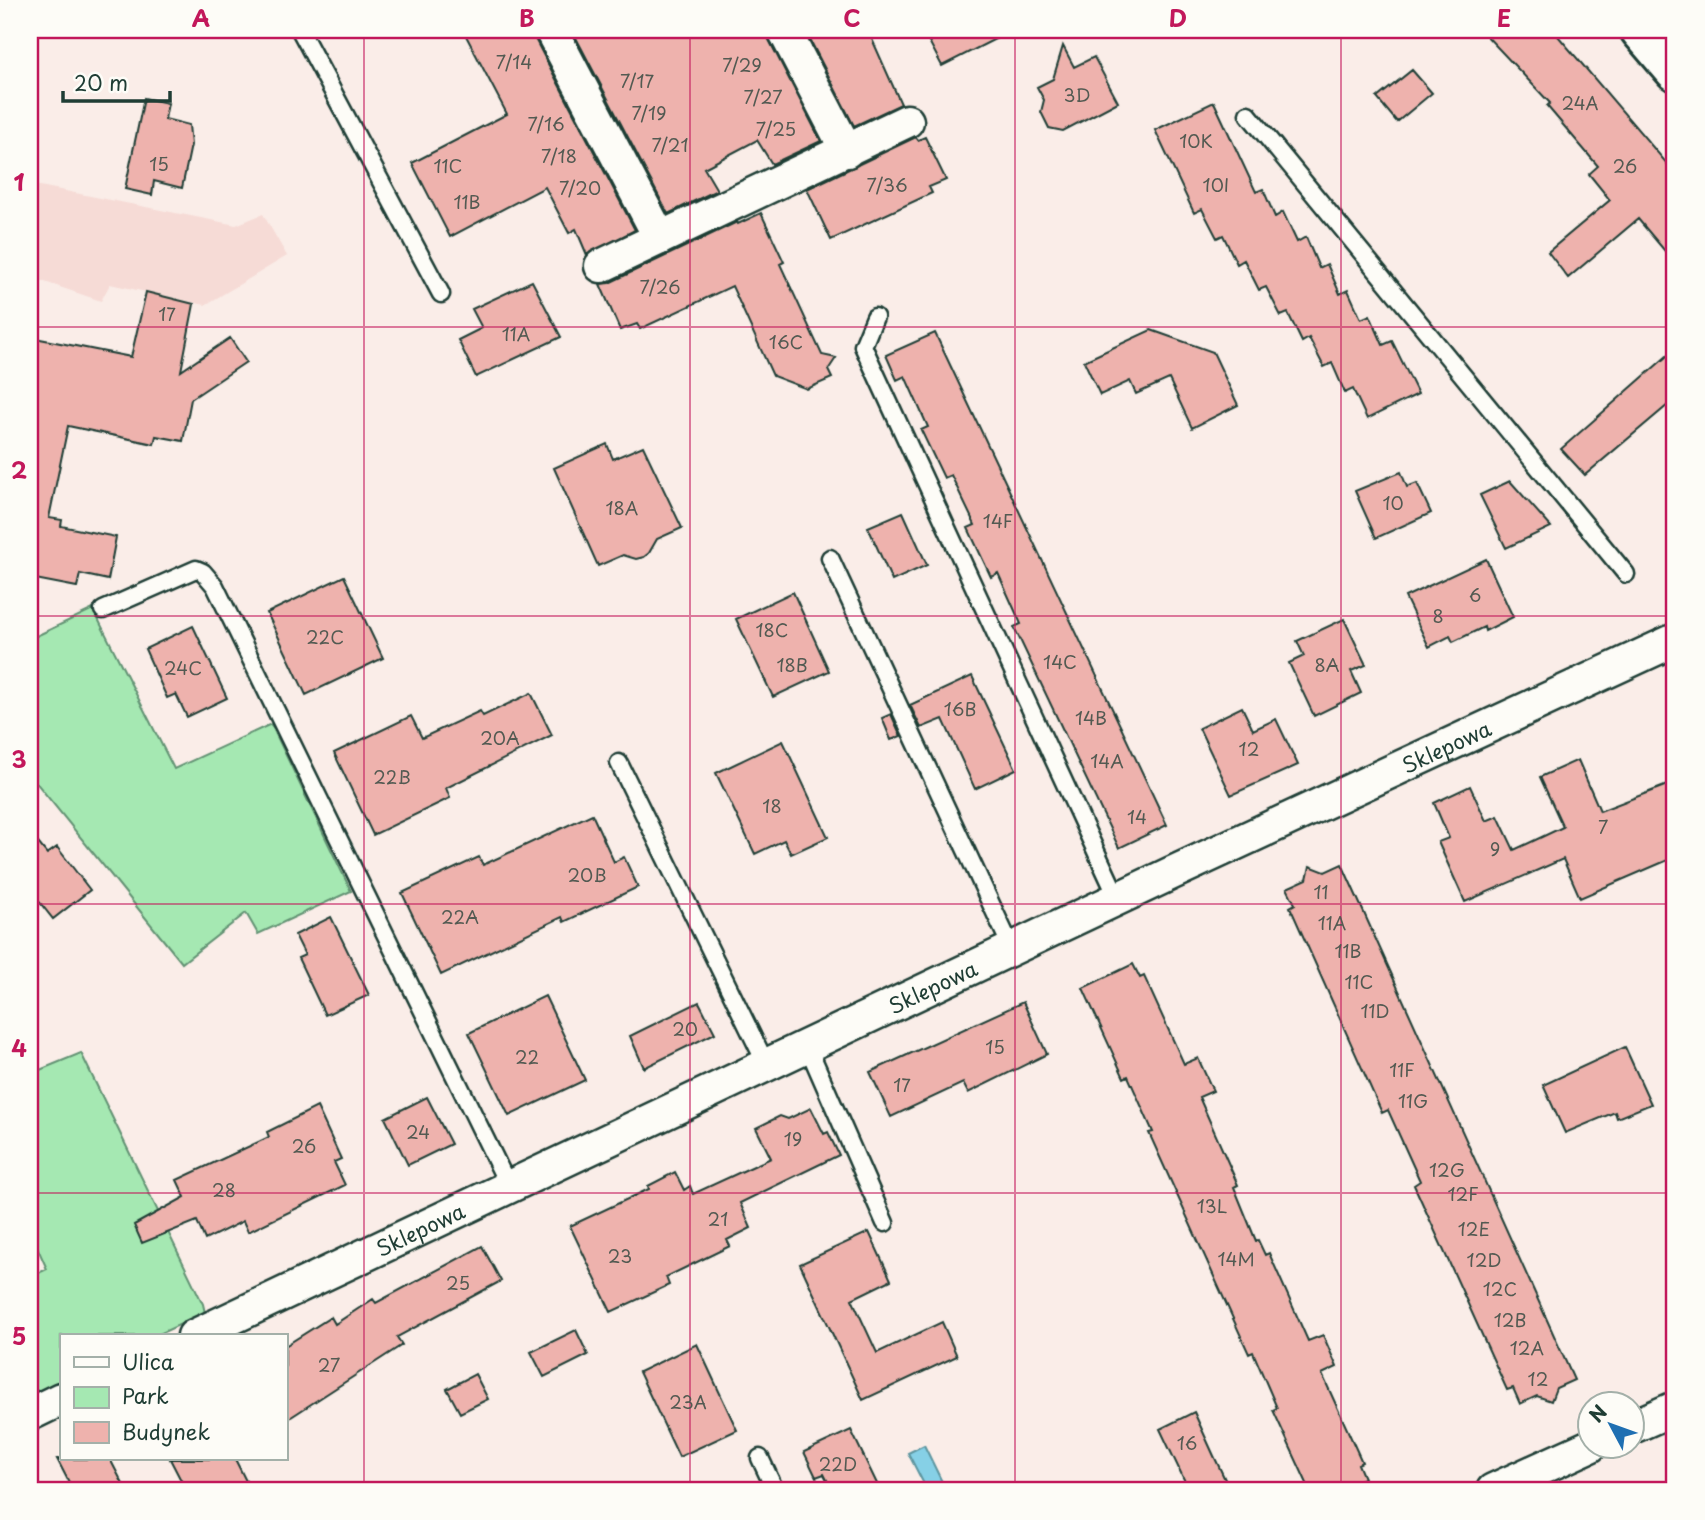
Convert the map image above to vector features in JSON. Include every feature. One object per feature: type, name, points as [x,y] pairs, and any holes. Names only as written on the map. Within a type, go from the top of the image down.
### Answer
[{"type":"main road","points":[[1640,30],[1675,71]]},
{"type":"street","points":[[551,30],[660,238]]},
{"type":"street","points":[[784,30],[847,151]]},
{"type":"street","points":[[601,266],[906,121]]},
{"type":"street","name":"Sklepowa","points":[[198,1334],[766,1064],[1675,640]]},
{"type":"street","points":[[30,1414],[60,1399]]},
{"type":"street","points":[[1646,1421],[1675,1408]]},
{"type":"street","points":[[1493,1490],[1576,1452]]},
{"type":"lane","points":[[300,30],[441,294]]},
{"type":"lane","points":[[1248,114],[1626,574]]},
{"type":"lane","points":[[875,317],[863,346],[1118,899]]},
{"type":"lane","points":[[831,558],[1012,949]]},
{"type":"lane","points":[[103,610],[196,569],[203,572],[215,586],[509,1187]]},
{"type":"lane","points":[[619,763],[766,1064]]},
{"type":"lane","points":[[807,1045],[885,1223]]},
{"type":"lane","points":[[760,1458],[775,1490]]},
{"type":"shaded area","points":[[30,184],[236,225],[263,214],[287,256],[205,305],[110,284],[101,301],[30,277]]},
{"type":"green space","points":[[93,609],[174,769],[271,724],[351,891],[258,934],[246,913],[182,963],[30,775],[30,639]]},
{"type":"green space","points":[[81,1053],[205,1313],[159,1334],[60,1334],[60,1381],[30,1396],[30,1277],[47,1269],[30,1231],[30,1074]]},
{"type":"water","points":[[924,1445],[945,1488],[927,1490],[908,1453]]},
{"type":"building","points":[[463,30],[524,30],[526,33],[533,30],[535,39],[635,230],[587,255],[576,229],[569,233],[545,187],[450,237],[412,163],[507,114]]},
{"type":"building","points":[[572,30],[766,30],[821,141],[772,164],[757,140],[704,168],[717,190],[668,214]]},
{"type":"building","points":[[805,30],[868,30],[901,104],[854,126]]},
{"type":"building","points":[[923,30],[1013,30],[942,66]]},
{"type":"building","points":[[1481,30],[1553,30],[1675,173],[1675,263],[1638,219],[1568,278],[1548,252],[1610,200],[1589,174],[1598,166],[1547,106],[1550,103]]},
{"type":"building","points":[[1063,46],[1074,67],[1094,57],[1118,102],[1063,131],[1049,128],[1041,112],[1044,100],[1037,87],[1053,79]]},
{"type":"building","points":[[1412,70],[1432,93],[1397,122],[1377,98]]},
{"type":"building","points":[[144,98],[168,103],[165,119],[189,125],[191,145],[182,188],[154,181],[152,195],[125,189]]},
{"type":"building","points":[[1214,102],[1256,192],[1263,189],[1275,217],[1283,212],[1297,242],[1306,237],[1319,268],[1327,264],[1340,294],[1348,290],[1361,319],[1370,315],[1383,345],[1392,341],[1418,394],[1367,419],[1353,389],[1345,393],[1332,363],[1324,367],[1309,338],[1302,342],[1288,313],[1281,316],[1266,287],[1259,290],[1244,260],[1237,264],[1223,235],[1217,238],[1202,209],[1194,213],[1155,130]]},
{"type":"building","points":[[916,137],[918,140],[925,137],[946,180],[929,187],[932,193],[831,240],[807,189]]},
{"type":"building","points":[[761,213],[784,262],[780,264],[822,355],[836,358],[828,370],[832,378],[807,389],[773,376],[732,286],[640,329],[637,324],[620,330],[600,284],[609,283]]},
{"type":"building","points":[[532,281],[561,337],[476,377],[458,340],[482,328],[472,309]]},
{"type":"building","points":[[146,292],[194,304],[181,371],[230,338],[246,362],[191,399],[183,441],[156,436],[154,444],[68,426],[49,518],[62,520],[61,526],[116,537],[108,580],[80,574],[77,587],[30,578],[30,337],[131,357]]},
{"type":"building","points":[[1151,330],[1213,352],[1238,405],[1192,428],[1169,379],[1136,394],[1130,381],[1100,395],[1084,361]]},
{"type":"building","points":[[935,333],[1167,825],[1119,848],[1014,627],[1021,624],[998,573],[991,577],[968,528],[975,525],[951,475],[944,478],[921,430],[928,427],[905,376],[897,380],[886,355]]},
{"type":"building","points":[[1675,349],[1675,399],[1585,475],[1561,449]]},
{"type":"building","points":[[607,444],[613,459],[643,446],[682,528],[657,539],[644,557],[636,559],[623,555],[598,566],[554,468]]},
{"type":"building","points":[[1401,472],[1407,487],[1417,483],[1431,513],[1376,538],[1355,491]]},
{"type":"building","points":[[1510,481],[1551,527],[1506,548],[1480,495]]},
{"type":"building","points":[[903,512],[927,565],[892,581],[868,527]]},
{"type":"building","points":[[1486,559],[1513,617],[1485,631],[1484,627],[1453,642],[1450,636],[1429,647],[1405,597]]},
{"type":"building","points":[[344,576],[383,658],[306,695],[267,613]]},
{"type":"building","points":[[793,592],[829,671],[773,697],[736,619]]},
{"type":"building","points":[[1344,619],[1366,665],[1351,671],[1361,693],[1314,716],[1289,663],[1304,656],[1297,641]]},
{"type":"building","points":[[193,626],[227,698],[187,717],[176,694],[167,698],[145,649]]},
{"type":"building","points":[[972,676],[1016,769],[975,789],[943,719],[921,728],[910,705]]},
{"type":"building","points":[[531,693],[552,735],[446,788],[450,798],[373,835],[334,753],[411,716],[422,738],[480,711],[483,716]]},
{"type":"building","points":[[1242,707],[1253,730],[1276,719],[1298,765],[1231,795],[1199,728]]},
{"type":"building","points":[[891,714],[901,736],[891,740],[882,718]]},
{"type":"building","points":[[783,741],[828,837],[791,854],[784,840],[755,854],[716,773]]},
{"type":"building","points":[[1578,760],[1600,811],[1675,782],[1675,857],[1580,898],[1563,859],[1465,902],[1438,842],[1449,838],[1434,803],[1470,786],[1486,821],[1498,816],[1514,850],[1563,827],[1540,777]]},
{"type":"building","points":[[592,814],[614,862],[624,857],[638,887],[564,922],[562,917],[441,975],[402,893],[479,857],[483,865]]},
{"type":"building","points":[[30,833],[47,854],[57,847],[90,890],[53,919],[30,890]]},
{"type":"building","points":[[1342,864],[1574,1380],[1556,1388],[1551,1401],[1537,1396],[1520,1404],[1513,1388],[1507,1390],[1414,1185],[1420,1181],[1388,1110],[1382,1113],[1290,907],[1295,904],[1287,888],[1307,879],[1310,866],[1325,872]]},
{"type":"building","points":[[331,917],[369,995],[325,1015],[298,958],[305,955],[295,935]]},
{"type":"building","points":[[1133,964],[1140,978],[1144,976],[1184,1064],[1198,1058],[1213,1091],[1199,1097],[1238,1185],[1234,1187],[1256,1241],[1258,1240],[1265,1255],[1269,1253],[1308,1341],[1323,1335],[1337,1367],[1322,1374],[1362,1462],[1358,1464],[1364,1478],[1337,1490],[1310,1490],[1273,1410],[1277,1408],[1253,1352],[1249,1354],[1149,1133],[1153,1132],[1128,1076],[1124,1078],[1083,988]]},
{"type":"building","points":[[545,996],[585,1080],[509,1116],[469,1033]]},
{"type":"building","points":[[699,1002],[715,1033],[644,1068],[630,1036]]},
{"type":"building","points":[[1023,1002],[1047,1054],[968,1093],[963,1083],[891,1117],[870,1072]]},
{"type":"building","points":[[1625,1047],[1651,1104],[1617,1118],[1615,1112],[1565,1133],[1543,1085]]},
{"type":"building","points":[[427,1097],[451,1144],[408,1165],[385,1118]]},
{"type":"building","points":[[317,1107],[341,1159],[334,1162],[345,1185],[248,1232],[243,1221],[205,1240],[197,1221],[142,1243],[134,1225],[185,1197],[177,1180],[269,1137],[267,1132]]},
{"type":"building","points":[[811,1108],[824,1134],[828,1132],[839,1155],[740,1203],[751,1228],[727,1240],[730,1246],[666,1277],[669,1285],[611,1312],[570,1226],[649,1189],[648,1186],[675,1172],[684,1190],[690,1186],[693,1194],[771,1158],[756,1128],[780,1116],[788,1119]]},
{"type":"building","points":[[869,1232],[891,1280],[852,1299],[877,1353],[942,1322],[957,1356],[863,1400],[800,1264]]},
{"type":"building","points":[[482,1246],[501,1281],[397,1337],[402,1345],[287,1420],[287,1345],[331,1317],[335,1324],[373,1299],[376,1303]]},
{"type":"building","points":[[576,1330],[588,1355],[544,1377],[531,1352]]},
{"type":"building","points":[[697,1344],[737,1430],[679,1457],[639,1372]]},
{"type":"building","points":[[475,1374],[488,1399],[460,1413],[447,1389]]},
{"type":"building","points":[[1194,1412],[1230,1490],[1189,1490],[1160,1429]]},
{"type":"building","points":[[851,1430],[880,1490],[832,1490],[824,1474],[816,1477],[804,1452]]},
{"type":"building","points":[[57,1459],[111,1460],[126,1490],[73,1490]]},
{"type":"building","points":[[171,1460],[236,1460],[246,1481],[227,1490],[186,1490]]}]
